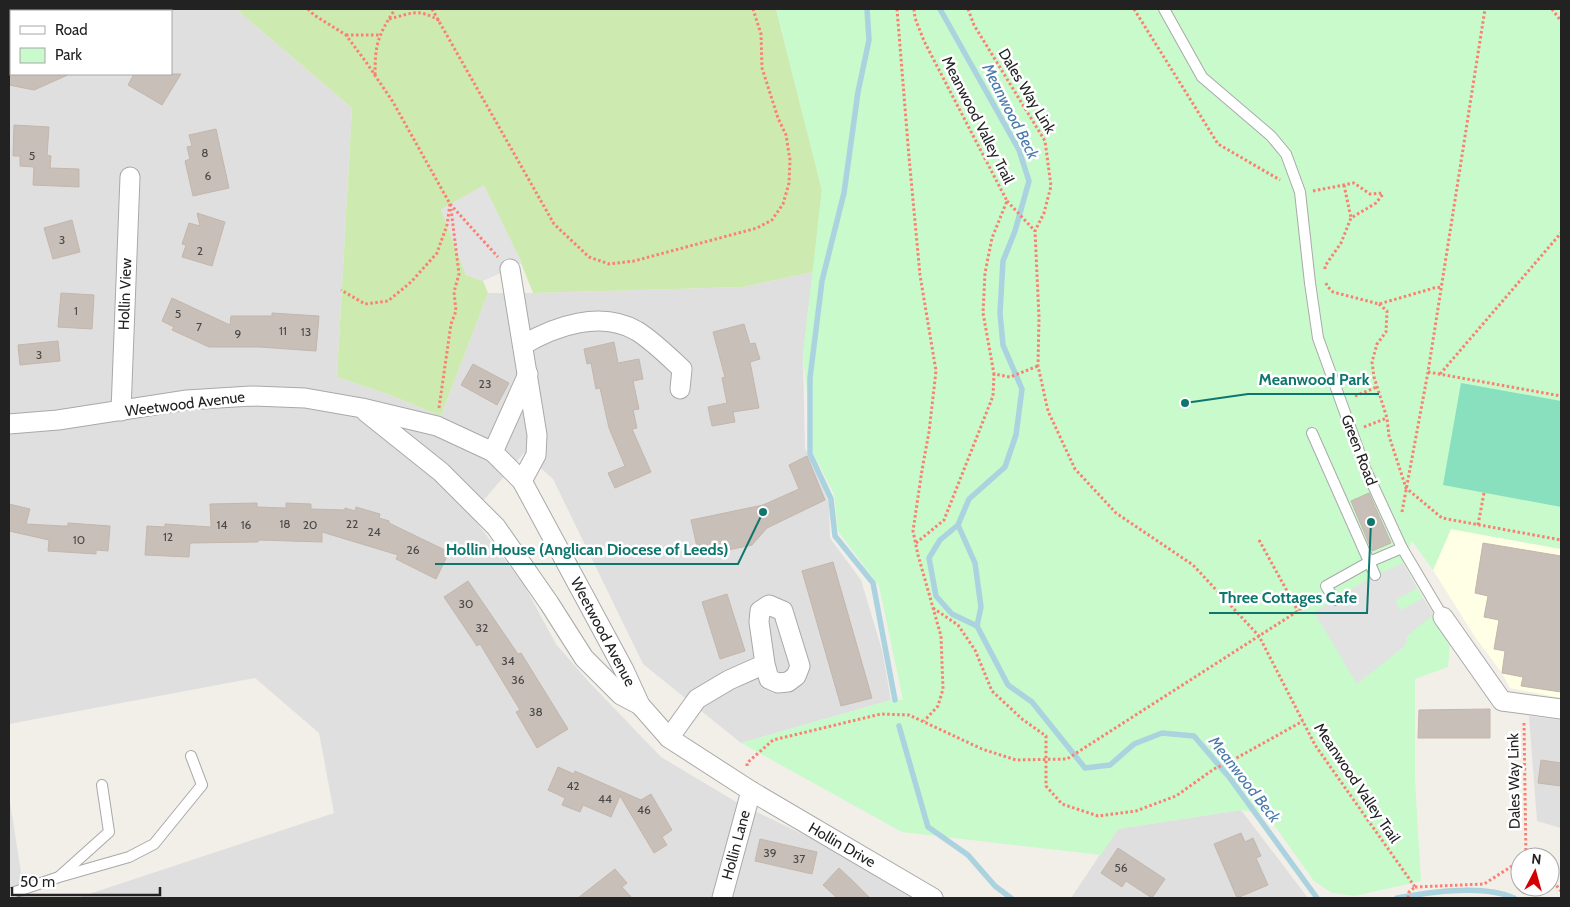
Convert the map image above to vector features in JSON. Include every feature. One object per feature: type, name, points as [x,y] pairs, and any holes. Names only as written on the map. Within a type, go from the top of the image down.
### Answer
[{"type":"street","name":"Hollin View","points":[[121,411],[130,177]]},
{"type":"street","points":[[510,269],[537,435],[536,455],[522,480]]},
{"type":"street","points":[[523,345],[538,336],[563,326],[602,321],[618,324],[637,331],[682,369],[680,389]]},
{"type":"street","points":[[493,452],[528,374]]},
{"type":"street","name":"Weetwood Avenue","points":[[9,424],[58,420],[187,400],[251,396],[305,398],[362,408],[437,426],[493,452],[522,480],[624,670],[640,705],[669,738],[751,791]]},
{"type":"street","name":"Weetwood Avenue","points":[[362,408],[441,472],[496,527],[549,603],[584,658],[621,695],[640,705]]},
{"type":"street","name":"Green Road","points":[[1443,617],[1502,700],[1561,709]]},
{"type":"street","points":[[669,738],[697,699],[729,680],[765,664]]},
{"type":"street","name":"Hollin Lane","points":[[722,898],[751,791]]},
{"type":"street","name":"Hollin Drive","points":[[751,791],[933,898]]},
{"type":"lane","name":"Green Road","points":[[1164,9],[1202,77],[1271,136],[1286,154],[1300,192],[1318,338],[1365,468],[1402,548],[1443,617]]},
{"type":"lane","points":[[1312,433],[1375,575]]},
{"type":"lane","points":[[1335,600],[1326,586],[1369,562],[1402,548]]},
{"type":"lane","points":[[9,894],[128,857],[154,844],[202,785],[191,756]]},
{"type":"lane","points":[[59,877],[109,832],[102,785]]},
{"type":"path","points":[[308,9],[346,35],[393,102],[450,204],[510,269]]},
{"type":"path","points":[[376,76],[375,53],[379,35],[395,9]]},
{"type":"path","points":[[432,9],[554,224],[589,257],[609,264],[634,261],[757,228],[772,220],[783,204],[789,183],[790,160],[786,135],[778,118],[762,68],[761,34],[753,9]]},
{"type":"path","points":[[897,9],[908,157],[920,274],[936,371],[929,432],[913,531],[941,636],[943,689],[938,706],[924,721]]},
{"type":"path","name":"Meanwood Valley Trail","points":[[914,9],[915,18],[924,41],[1007,201],[992,238],[985,273],[983,314],[994,374],[993,396],[944,520],[916,543]]},
{"type":"path","name":"Dales Way Link","points":[[968,9],[974,25],[1045,141],[1051,186],[1044,212],[1035,231],[1039,317],[1038,366]]},
{"type":"path","points":[[1134,9],[1218,144],[1300,192],[1310,192],[1354,183],[1370,194],[1383,193],[1376,204],[1351,218]]},
{"type":"path","points":[[1402,548],[1401,520],[1428,372],[1485,9]]},
{"type":"path","points":[[1552,9],[1561,21]]},
{"type":"path","points":[[389,19],[416,12],[427,14],[441,22]]},
{"type":"path","points":[[346,35],[379,35]]},
{"type":"path","points":[[1344,185],[1351,218],[1340,243],[1325,266],[1327,286],[1333,292],[1379,304],[1387,311],[1386,332],[1377,344],[1372,362],[1377,387],[1387,418],[1389,436],[1406,488],[1442,518],[1561,540]]},
{"type":"path","points":[[1007,201],[1035,231]]},
{"type":"path","points":[[341,290],[365,304],[388,301],[411,282],[437,253],[447,225],[450,204]]},
{"type":"path","points":[[437,426],[451,324],[456,311],[454,292],[459,274],[450,204]]},
{"type":"path","points":[[1440,374],[1561,233]]},
{"type":"path","points":[[1379,304],[1441,287]]},
{"type":"path","points":[[994,374],[1010,377],[1038,366]]},
{"type":"path","name":"Meanwood Valley Trail","points":[[1038,366],[1048,411],[1075,469],[1116,514],[1193,565],[1259,636],[1315,745],[1415,887]]},
{"type":"path","points":[[1428,372],[1561,396]]},
{"type":"path","points":[[1349,399],[1377,387]]},
{"type":"path","points":[[1358,421],[1362,428],[1387,418]]},
{"type":"path","points":[[1478,525],[1484,493]]},
{"type":"path","points":[[1259,540],[1298,611]]},
{"type":"path","points":[[751,791],[747,763],[773,740],[881,714],[909,715],[982,749],[1016,760],[1067,759],[1298,611],[1326,586]]},
{"type":"path","points":[[933,607],[958,626],[975,650],[992,691],[1022,719],[1046,736],[1046,786],[1062,804],[1098,816],[1136,811],[1176,796],[1214,769],[1303,722]]},
{"type":"path","name":"Dales Way Link","points":[[1524,704],[1526,847]]},
{"type":"path","points":[[1408,898],[1409,892],[1415,887],[1484,884],[1510,867]]},
{"type":"shaded area","points":[[9,9],[236,9],[352,108],[337,377],[390,395],[441,416],[488,293],[743,287],[813,272],[803,354],[805,448],[829,503],[830,538],[861,580],[882,650],[891,700],[741,743],[643,664],[553,479],[524,453],[471,515],[524,585],[556,644],[588,681],[661,757],[738,803],[823,844],[913,898],[77,898],[334,813],[319,733],[255,678],[9,724]]},
{"type":"shaded area","points":[[484,185],[522,263],[483,281],[466,275],[441,209]]},
{"type":"shaded area","points":[[1451,529],[1561,549],[1561,698],[1510,688],[1502,673],[1475,637],[1433,570]]},
{"type":"shaded area","points":[[1403,563],[1417,588],[1395,601],[1401,610],[1423,598],[1434,614],[1407,636],[1406,645],[1357,684],[1314,612],[1375,575]]},
{"type":"shaded area","points":[[1529,716],[1561,720],[1561,828],[1537,821]]},
{"type":"shaded area","points":[[9,796],[25,898],[9,898]]},
{"type":"shaded area","points":[[1241,810],[1308,898],[1071,898],[1117,829]]},
{"type":"green space","points":[[236,9],[776,9],[822,190],[813,272],[743,287],[533,293],[521,263],[441,209],[466,275],[483,281],[488,293],[441,416],[390,395],[337,377],[352,108]]},
{"type":"green space","points":[[776,9],[1561,9],[1561,549],[1451,529],[1433,570],[1412,541],[1403,563],[1450,644],[1448,667],[1415,679],[1415,780],[1421,881],[1355,896],[1332,893],[1314,881],[1267,815],[1241,810],[1118,829],[1101,855],[902,832],[741,743],[891,700],[903,700],[879,586],[838,531],[834,494],[813,453],[803,354],[822,190]]},
{"type":"green space","points":[[1461,383],[1561,401],[1561,507],[1443,485]]},
{"type":"building","points":[[9,74],[68,75],[34,90],[9,85]]},
{"type":"building","points":[[181,74],[162,105],[128,85],[133,75]]},
{"type":"building","points":[[14,125],[49,127],[47,155],[51,156],[50,168],[79,169],[79,187],[33,185],[34,167],[20,166],[20,156],[13,156]]},
{"type":"building","points":[[216,129],[229,188],[193,196],[185,161],[190,159],[187,147],[192,146],[189,135]]},
{"type":"building","points":[[197,213],[225,222],[212,266],[182,257],[186,245],[182,244],[189,223],[200,226]]},
{"type":"building","points":[[72,220],[80,252],[53,259],[44,228]]},
{"type":"building","points":[[61,293],[94,295],[92,329],[58,327]]},
{"type":"building","points":[[172,298],[230,325],[231,316],[272,316],[272,313],[319,316],[316,351],[259,347],[209,347],[172,330],[174,327],[162,321]]},
{"type":"building","points":[[744,324],[750,344],[755,343],[760,359],[750,362],[759,408],[733,412],[735,422],[712,426],[708,407],[727,403],[722,378],[725,377],[713,332]]},
{"type":"building","points":[[58,341],[60,361],[20,365],[18,345]]},
{"type":"building","points":[[614,342],[618,363],[639,359],[643,379],[633,381],[639,409],[633,410],[637,428],[632,429],[651,472],[615,488],[608,473],[625,466],[609,428],[600,388],[596,389],[591,363],[587,364],[584,349]]},
{"type":"building","points":[[473,364],[509,383],[497,405],[461,385]]},
{"type":"building","points":[[807,456],[825,500],[767,528],[752,545],[699,556],[691,520],[763,505],[799,489],[789,465]]},
{"type":"building","points":[[1369,493],[1391,543],[1372,551],[1351,501]]},
{"type":"building","points":[[257,503],[257,507],[286,508],[286,503],[311,504],[311,509],[345,510],[345,508],[355,511],[356,507],[380,514],[379,518],[389,521],[389,523],[449,552],[436,579],[396,559],[398,555],[322,532],[322,542],[258,540],[258,542],[190,543],[189,557],[145,555],[147,526],[165,527],[165,524],[211,527],[210,504]]},
{"type":"building","points":[[9,504],[30,509],[26,524],[68,526],[68,523],[110,526],[108,551],[96,550],[96,554],[48,551],[49,540],[9,531]]},
{"type":"building","points":[[1483,543],[1561,556],[1561,692],[1521,686],[1523,677],[1502,673],[1505,651],[1494,649],[1499,620],[1484,617],[1488,596],[1475,593]]},
{"type":"building","points":[[833,562],[872,698],[841,706],[802,571]]},
{"type":"building","points":[[468,581],[518,654],[521,653],[568,729],[537,748],[516,712],[520,710],[480,644],[477,646],[444,597]]},
{"type":"building","points":[[727,594],[745,651],[720,659],[702,602]]},
{"type":"building","points":[[1490,709],[1490,738],[1418,738],[1419,710]]},
{"type":"building","points":[[1541,760],[1561,763],[1561,786],[1538,783]]},
{"type":"building","points":[[558,767],[574,774],[575,771],[641,800],[651,794],[672,830],[662,837],[667,845],[654,853],[620,796],[611,817],[583,805],[580,812],[562,805],[565,798],[548,790]]},
{"type":"building","points":[[1241,833],[1245,842],[1253,838],[1261,856],[1256,858],[1268,885],[1237,898],[1214,844]]},
{"type":"building","points":[[760,839],[817,852],[812,874],[755,861]]},
{"type":"building","points":[[1118,848],[1165,879],[1152,898],[1126,881],[1122,887],[1101,873]]},
{"type":"building","points":[[839,868],[870,898],[837,898],[823,885]]},
{"type":"building","points":[[615,869],[627,883],[622,887],[632,898],[578,898]]},
{"type":"waterway","points":[[867,9],[869,40],[858,92],[844,193],[822,281],[810,378],[810,454],[831,499],[835,536],[873,583],[895,700]]},
{"type":"waterway","name":"Meanwood Beck","points":[[940,9],[1019,150],[1029,181],[1015,231],[1003,261],[1000,313],[1003,345],[1022,389],[1016,435],[1005,467],[969,499],[958,525],[975,563],[981,607],[977,626],[1008,685],[1032,702],[1085,768],[1110,765],[1134,744],[1162,733],[1194,736],[1229,777],[1317,898]]},
{"type":"waterway","points":[[958,525],[940,540],[929,558],[936,596],[952,614],[977,626]]},
{"type":"waterway","points":[[899,726],[928,827],[968,855],[995,886],[1011,898]]},
{"type":"waterway","name":"Meanwood Beck","points":[[1397,898],[1472,890],[1488,891],[1514,898]]},
{"type":"place","name":"Meanwood Park","points":[[1185,403]]},
{"type":"place","name":"Hollin House (Anglican Diocese of Leeds)","points":[[763,512]]},
{"type":"place","name":"Three Cottages Cafe","points":[[1371,522]]}]
